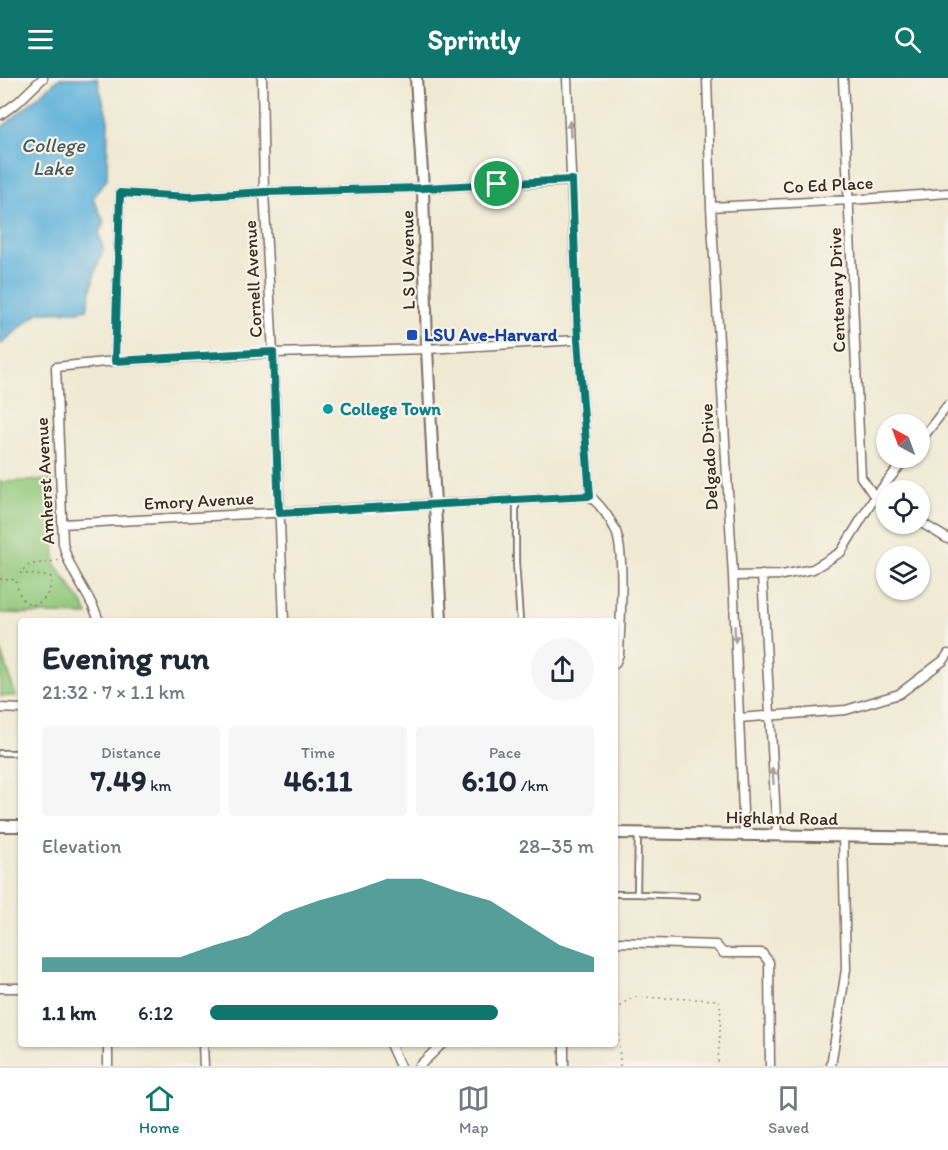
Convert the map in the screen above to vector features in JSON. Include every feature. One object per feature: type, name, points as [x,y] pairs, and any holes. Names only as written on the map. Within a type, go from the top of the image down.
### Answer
[{"type":"street","points":[[0,115],[43,78]]},
{"type":"street","name":"Cornell Avenue","points":[[262,78],[264,192],[284,618]]},
{"type":"street","name":"L S U Avenue","points":[[416,78],[423,188],[427,349],[441,618]]},
{"type":"street","points":[[567,78],[578,340],[590,496],[600,505],[616,531],[621,556],[618,656]]},
{"type":"street","name":"Delgado Drive","points":[[707,78],[711,207],[733,576],[744,835]]},
{"type":"street","name":"Centenary Drive","points":[[843,78],[861,477],[875,497]]},
{"type":"street","points":[[572,180],[190,197],[120,193],[115,361],[273,352],[427,349],[578,340]]},
{"type":"street","name":"Co Ed Place","points":[[711,207],[948,193]]},
{"type":"street","name":"Amherst Avenue","points":[[98,618],[95,608],[66,557],[62,524],[56,367],[115,361]]},
{"type":"street","points":[[930,428],[948,405]]},
{"type":"street","points":[[733,576],[782,575],[813,569],[841,552],[875,497],[898,468]]},
{"type":"street","name":"Emory Avenue","points":[[62,524],[590,496]]},
{"type":"street","points":[[930,528],[948,539]]},
{"type":"street","points":[[762,575],[777,835]]},
{"type":"street","points":[[740,718],[846,710],[899,694],[944,660],[948,654]]},
{"type":"street","points":[[0,708],[18,709]]},
{"type":"street","points":[[0,826],[18,826]]},
{"type":"street","name":"Highland Road","points":[[618,833],[948,838]]},
{"type":"street","points":[[831,1066],[846,969],[843,836]]},
{"type":"street","points":[[618,942],[716,945],[723,953],[762,952],[770,962],[770,1066]]},
{"type":"street","points":[[0,988],[18,988]]},
{"type":"street","points":[[108,1047],[108,1066]]},
{"type":"street","points":[[203,1047],[204,1066]]},
{"type":"street","points":[[391,1047],[400,1066]]},
{"type":"street","points":[[419,1066],[439,1047]]},
{"type":"street","points":[[564,1047],[564,1066]]},
{"type":"lane","points":[[516,501],[516,562],[520,618]]},
{"type":"lane","points":[[0,753],[18,753]]},
{"type":"lane","points":[[637,894],[638,833]]},
{"type":"lane","points":[[618,894],[697,896]]},
{"type":"path","points":[[16,579],[29,565],[54,562],[66,557]]},
{"type":"path","points":[[16,579],[26,602],[35,604],[41,602],[47,595],[52,585],[51,577],[20,573]]},
{"type":"path","points":[[0,579],[16,579]]},
{"type":"path","points":[[620,1066],[618,1011],[621,1004],[635,997],[719,999],[721,1009],[717,1044],[718,1066]]},
{"type":"green space","points":[[52,480],[55,564],[88,615],[0,613],[0,482]]},
{"type":"green space","points":[[0,647],[16,696],[0,696]]},
{"type":"water","name":"College Lake","points":[[60,78],[97,78],[108,120],[107,179],[93,198],[104,222],[99,233],[103,250],[95,272],[87,309],[39,312],[0,345],[0,129]]},
{"type":"place","name":"LSU Ave-Harvard","points":[[412,335]]},
{"type":"place","name":"College Town","points":[[328,409]]},
{"type":"route","points":[[572,180],[578,340],[590,496],[279,513],[273,352],[115,361],[120,193],[190,197],[264,192],[497,184],[572,180]]}]
